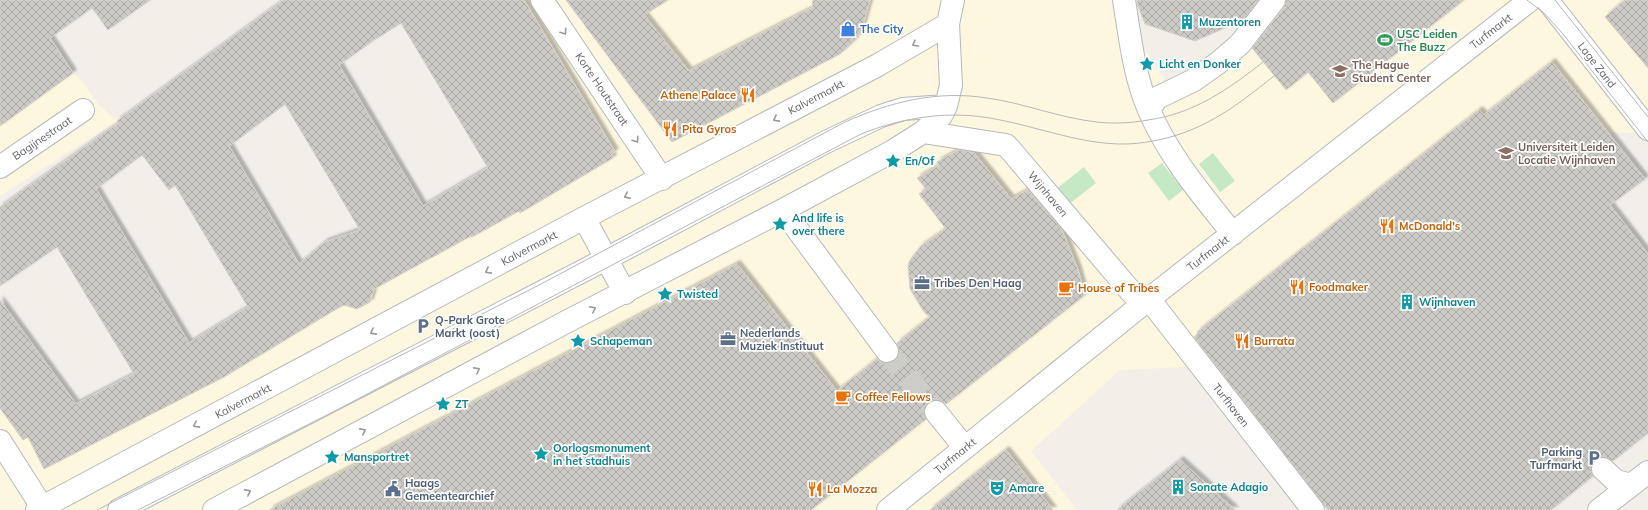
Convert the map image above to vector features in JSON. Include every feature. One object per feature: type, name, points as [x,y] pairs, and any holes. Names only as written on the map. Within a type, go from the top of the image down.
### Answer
[{"type":"street","name":"Korte Houtstraat","points":[[542,0],[662,179]]},
{"type":"street","points":[[214,510],[566,322],[783,210],[893,151],[923,132],[941,116],[946,106],[951,85],[948,24],[953,0]]},
{"type":"street","points":[[1124,0],[1133,58],[1149,110],[1177,163],[1233,234]]},
{"type":"street","points":[[1149,110],[1158,98],[1194,80],[1218,63],[1240,44],[1274,0]]},
{"type":"street","name":"Turfmarkt","points":[[888,510],[1149,299],[1530,0]]},
{"type":"street","name":"Lage Zand","points":[[1546,0],[1648,129]]},
{"type":"street","name":"Kalvermarkt","points":[[40,509],[584,218],[662,179],[878,65],[948,24]]},
{"type":"street","points":[[119,510],[606,259],[828,141],[882,116],[903,109],[946,106]]},
{"type":"street","name":"Bagijnestraat","points":[[0,167],[83,110]]},
{"type":"street","name":"Wijnhaven","points":[[923,132],[1006,145],[1134,294],[1149,299]]},
{"type":"street","points":[[783,210],[887,351]]},
{"type":"street","points":[[584,218],[624,293]]},
{"type":"street","name":"Turfhaven","points":[[1149,299],[1313,510]]},
{"type":"street","points":[[936,412],[965,448]]},
{"type":"street","points":[[0,441],[40,509]]},
{"type":"street","points":[[1611,506],[1610,485],[1602,469],[1616,481],[1639,486]]},
{"type":"street","points":[[1611,506],[1639,486],[1648,472]]},
{"type":"shaded area","points":[[0,0],[47,0],[65,28],[62,30],[59,28],[49,37],[73,74],[82,81],[98,104],[117,121],[0,196]]},
{"type":"shaded area","points":[[524,0],[1111,0],[1172,90],[1285,0],[1648,0],[1648,133],[1590,132],[1225,365],[1120,370],[1031,451],[1077,510],[0,510],[0,408],[23,439],[28,437],[44,469],[230,373],[337,309],[335,305],[342,305],[357,309],[370,302],[374,287],[518,210],[520,213],[613,158],[611,154],[614,152]]},
{"type":"green space","points":[[1213,153],[1235,181],[1220,192],[1199,164]]},
{"type":"green space","points":[[1162,163],[1183,190],[1169,201],[1148,173]]},
{"type":"green space","points":[[1084,167],[1096,183],[1068,205],[1055,190]]},
{"type":"building","points":[[0,0],[150,0],[108,30],[92,8],[50,38],[73,73],[0,126]]},
{"type":"building","points":[[284,0],[524,0],[615,152],[611,154],[613,158],[520,213],[519,211],[374,289],[370,302],[357,309],[344,305],[224,377],[44,469],[28,437],[23,440],[0,408],[0,300],[76,404],[134,374],[57,247],[0,286],[0,207],[119,123],[117,121]],"holes":[[[401,23],[488,168],[423,206],[339,65]],[[285,104],[360,230],[325,242],[299,264],[229,146]],[[142,155],[169,190],[175,185],[248,307],[189,343],[96,189]]]},
{"type":"building","points":[[566,0],[668,0],[644,15],[689,71],[812,8],[813,0],[870,0],[862,28],[855,40],[840,54],[672,142]]},
{"type":"building","name":"Muzentoren","points":[[1137,0],[1258,0],[1237,28],[1234,24],[1195,41],[1145,24]]},
{"type":"building","points":[[1286,0],[1464,0],[1333,103],[1308,72],[1286,90],[1252,48],[1284,8]]},
{"type":"building","points":[[1625,0],[1648,0],[1648,68],[1605,17]]},
{"type":"building","name":"Wijnhaven","points":[[1552,62],[1645,179],[1610,205],[1648,254],[1648,433],[1613,461],[1605,457],[1599,457],[1594,460],[1591,467],[1593,476],[1551,510],[1328,510],[1194,337],[1198,333],[1197,332],[1479,110],[1484,115]]},
{"type":"building","points":[[958,150],[974,153],[1011,199],[1028,190],[1062,230],[1078,270],[1085,295],[946,404],[940,400],[928,402],[924,408],[926,419],[811,510],[269,510],[737,264],[837,391],[877,359],[882,363],[894,361],[899,356],[897,343],[930,317],[924,312],[910,289],[908,265],[921,246],[946,229],[919,194],[926,189],[917,178],[940,165],[937,162]]},
{"type":"building","name":"Amare","points":[[1006,450],[1053,510],[930,510],[982,468]]},
{"type":"building","name":"Sonate Adagio","points":[[1180,460],[1235,510],[1117,510]]},
{"type":"tunnel","points":[[887,351],[936,412]]},
{"type":"tram line","points":[[1527,0],[1544,13],[1563,34],[1648,142]]},
{"type":"tram line","points":[[1555,0],[1648,117]]},
{"type":"tram line","points":[[97,510],[541,284],[845,122],[862,115],[914,100],[932,97],[968,96],[1001,100],[1083,120],[1109,123],[1142,121],[1180,112],[1210,99],[1237,82],[1263,62]]},
{"type":"tram line","points":[[138,510],[333,412],[861,134],[910,119],[944,115],[961,115],[995,119],[1090,141],[1128,144],[1147,142],[1184,133],[1200,126],[1245,99],[1274,76]]},
{"type":"place","name":"Muzentoren","points":[[1187,22]]},
{"type":"place","name":"The City","points":[[848,29]]},
{"type":"place","name":"USC Leiden The Buzz","points":[[1385,40]]},
{"type":"place","name":"Licht en Donker","points":[[1147,64]]},
{"type":"place","name":"The Hague Student Center","points":[[1340,71]]},
{"type":"place","name":"Athene Palace","points":[[748,95]]},
{"type":"place","name":"Pita Gyros","points":[[670,129]]},
{"type":"place","name":"Universiteit Leiden Locatie Wijnhaven","points":[[1506,153]]},
{"type":"place","name":"En/Of","points":[[893,161]]},
{"type":"place","name":"And life is over there","points":[[780,224]]},
{"type":"place","name":"McDonald's","points":[[1387,226]]},
{"type":"place","name":"Tribes Den Haag","points":[[922,283]]},
{"type":"place","name":"Foodmaker","points":[[1297,287]]},
{"type":"place","name":"House of Tribes","points":[[1066,288]]},
{"type":"place","name":"Twisted","points":[[665,294]]},
{"type":"place","name":"Wijnhaven","points":[[1407,302]]},
{"type":"place","name":"Q-Park Grote Markt (oost)","points":[[423,326]]},
{"type":"place","name":"Nederlands Muziek Instituut","points":[[728,339]]},
{"type":"place","name":"Schapeman","points":[[578,341]]},
{"type":"place","name":"Burrata","points":[[1242,341]]},
{"type":"place","name":"Coffee Fellows","points":[[843,397]]},
{"type":"place","name":"ZT","points":[[443,404]]},
{"type":"place","name":"Oorlogsmonument in het stadhuis","points":[[541,454]]},
{"type":"place","name":"Mansportret","points":[[332,457]]},
{"type":"place","name":"Parking Turfmarkt","points":[[1594,458]]},
{"type":"place","name":"Sonate Adagio","points":[[1178,487]]},
{"type":"place","name":"Amare","points":[[997,488]]},
{"type":"place","name":"Haags Gemeentearchief","points":[[393,489]]},
{"type":"place","name":"La Mozza","points":[[815,489]]}]
